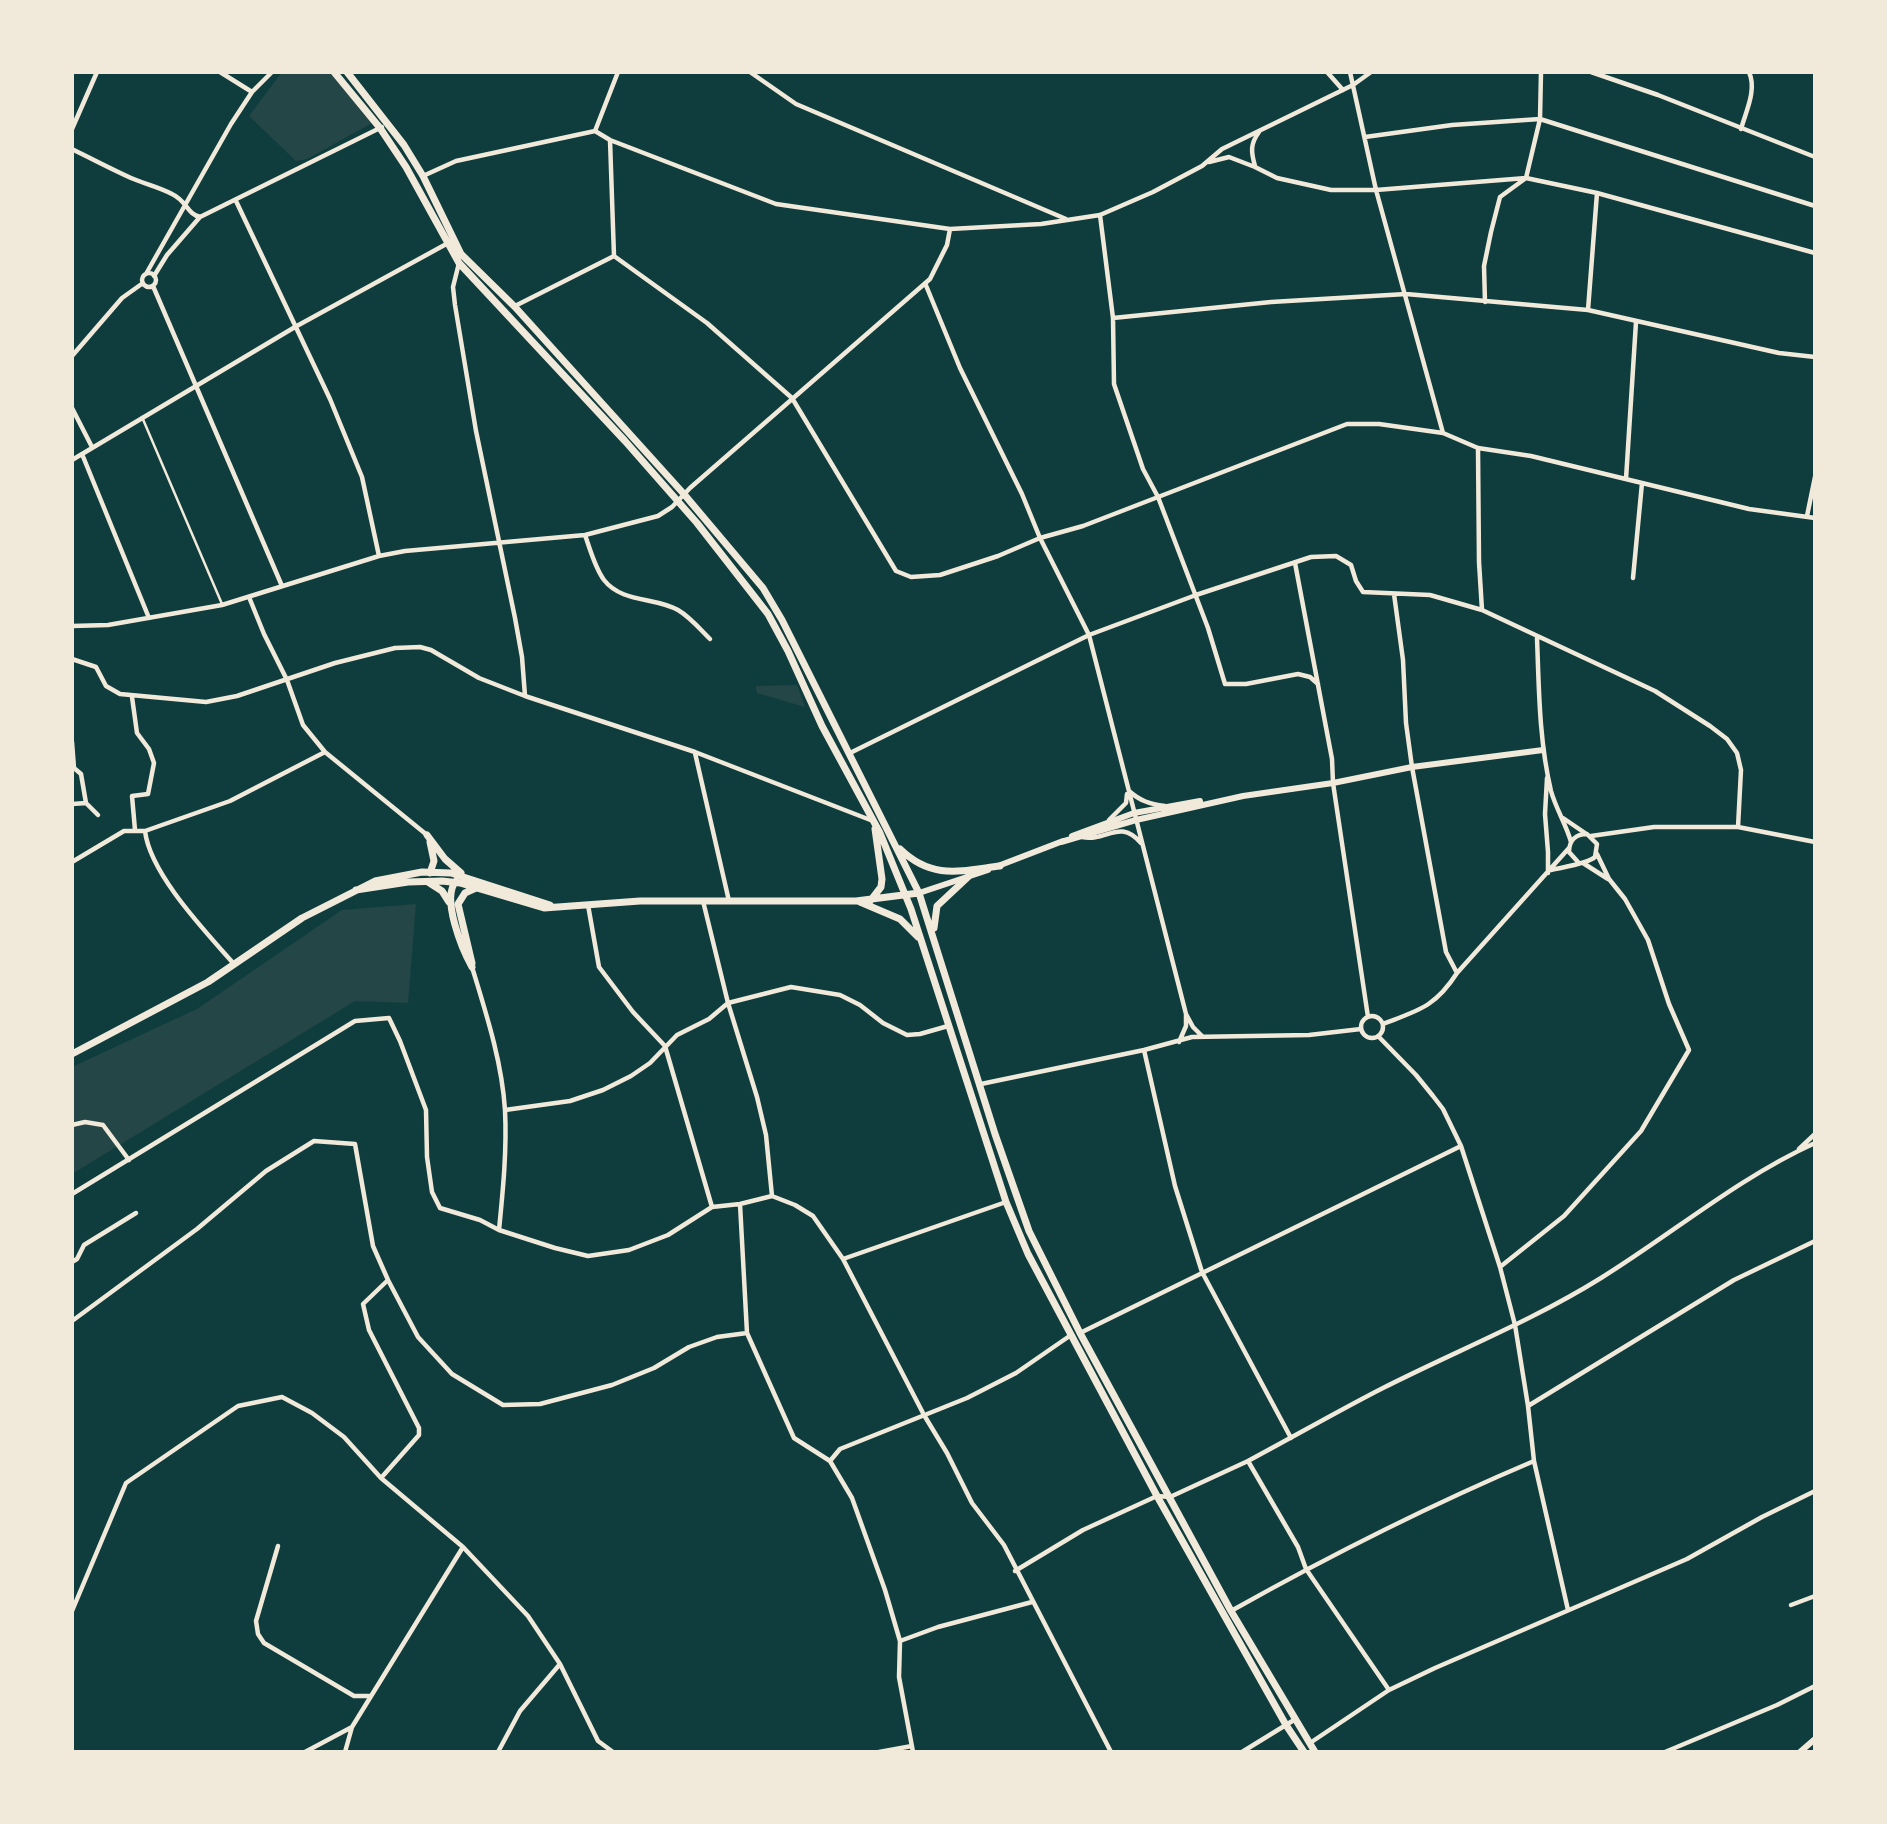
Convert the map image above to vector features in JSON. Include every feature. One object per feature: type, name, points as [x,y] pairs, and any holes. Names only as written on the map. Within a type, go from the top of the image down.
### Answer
[{"type":"main road","points":[[334,72],[380,128],[450,242],[515,307],[684,494],[763,588],[799,652],[919,893],[995,1134],[1029,1231],[1080,1333],[1231,1611],[1315,1752]]},
{"type":"main road","points":[[348,72],[389,123],[423,176],[459,263],[527,334],[677,501],[768,614],[822,726],[874,821],[906,896],[1006,1202],[1028,1254],[1157,1496],[1286,1725],[1304,1752]]},
{"type":"main road","points":[[872,900],[881,887],[882,879],[874,821]]},
{"type":"main road","points":[[425,880],[432,872],[434,861],[427,835]]},
{"type":"main road","points":[[427,835],[445,859],[465,876]]},
{"type":"main road","points":[[895,845],[918,864],[936,871],[947,873],[1000,866]]},
{"type":"main road","points":[[72,1054],[208,982],[302,918],[383,879],[432,872],[465,876],[554,906]]},
{"type":"main road","points":[[465,876],[454,883],[450,896],[464,953],[472,967]]},
{"type":"main road","points":[[934,935],[937,906],[968,877]]},
{"type":"main road","points":[[356,890],[425,880],[476,888],[537,907],[640,901],[856,901],[919,893]]},
{"type":"main road","points":[[425,880],[442,891],[452,908]]},
{"type":"main road","points":[[472,967],[458,904],[465,893],[476,888]]},
{"type":"main road","points":[[856,901],[900,919],[909,925],[923,944]]},
{"type":"street","points":[[72,129],[97,72]]},
{"type":"street","points":[[220,72],[252,92]]},
{"type":"street","points":[[143,284],[143,278],[231,124],[252,92],[272,72]]},
{"type":"street","points":[[595,131],[618,72]]},
{"type":"street","points":[[750,72],[796,104],[1068,220]]},
{"type":"street","points":[[1327,72],[1343,90]]},
{"type":"street","points":[[1350,72],[1376,190],[1443,433]]},
{"type":"street","points":[[423,176],[456,161],[595,131],[610,140],[776,204],[950,229],[1041,224],[1100,215],[1153,192],[1222,149],[1353,85],[1371,72]]},
{"type":"street","points":[[1485,302],[1484,266],[1500,197],[1526,177],[1540,119],[1541,72]]},
{"type":"street","points":[[1591,72],[1658,95],[1815,157]]},
{"type":"street","points":[[1741,129],[1752,93],[1753,83],[1749,72]]},
{"type":"street","points":[[1365,137],[1452,125],[1540,119],[1815,206]]},
{"type":"street","points":[[143,284],[147,287],[156,282],[154,275],[167,255],[200,218],[389,123]]},
{"type":"street","points":[[1255,167],[1251,152],[1253,140],[1260,130]]},
{"type":"street","points":[[610,140],[614,256]]},
{"type":"street","points":[[72,149],[130,178],[174,194],[187,204],[190,213],[200,218]]},
{"type":"street","points":[[1205,162],[1229,157],[1277,178],[1331,190],[1376,190],[1526,177],[1597,193],[1815,253]]},
{"type":"street","points":[[1588,310],[1597,193]]},
{"type":"street","points":[[236,201],[330,399],[362,477],[379,556]]},
{"type":"street","points":[[1100,215],[1113,318],[1114,384],[1143,469],[1158,497],[1196,595],[1225,684],[1245,684],[1298,674],[1310,677],[1318,684]]},
{"type":"street","points":[[72,626],[108,625],[222,605],[379,556],[419,549],[585,535],[658,516],[925,283],[947,245],[950,229]]},
{"type":"street","points":[[72,460],[295,327],[450,242]]},
{"type":"street","points":[[461,254],[453,287],[455,304],[476,431],[522,657],[525,696]]},
{"type":"street","points":[[515,307],[614,256]]},
{"type":"street","points":[[614,256],[707,323],[792,398],[896,571],[911,577],[940,575],[998,556],[1347,424],[1379,424],[1443,433],[1478,448],[1531,456],[1749,509],[1815,518]]},
{"type":"street","points":[[146,274],[154,275]]},
{"type":"street","points":[[925,283],[960,368],[1089,635],[1186,1014],[1202,1037]]},
{"type":"street","points":[[72,356],[122,298],[143,284]]},
{"type":"street","points":[[153,285],[282,586]]},
{"type":"street","points":[[1113,318],[1271,302],[1406,294],[1588,310],[1779,353],[1815,357]]},
{"type":"street","points":[[1626,479],[1636,322]]},
{"type":"street","points":[[72,408],[92,447]]},
{"type":"street","points":[[1478,448],[1482,610]]},
{"type":"street","points":[[82,454],[149,618]]},
{"type":"street","points":[[1807,516],[1815,477]]},
{"type":"street","points":[[1633,578],[1642,483]]},
{"type":"street","points":[[585,535],[603,579],[610,586],[638,599],[677,609],[710,639]]},
{"type":"street","points":[[850,753],[1089,635],[1196,595],[1311,557],[1336,556],[1351,565],[1363,592],[1430,595],[1482,610],[1654,691],[1727,739],[1737,753],[1741,770],[1738,827]]},
{"type":"street","points":[[1295,563],[1332,760],[1333,783],[1368,1017]]},
{"type":"street","points":[[1394,594],[1403,660],[1406,723],[1412,767],[1446,952],[1457,973]]},
{"type":"street","points":[[249,597],[287,680],[303,725],[325,752],[427,835]]},
{"type":"street","points":[[1537,638],[1539,714],[1543,750],[1554,799],[1563,817],[1572,856],[1609,879]]},
{"type":"street","points":[[72,659],[96,667],[106,686],[112,691],[132,696],[194,702],[217,701],[287,680],[310,670],[369,654],[395,648],[420,647],[479,678],[525,696],[695,752],[874,821]]},
{"type":"street","points":[[132,696],[137,733],[151,753],[155,769],[148,794],[132,796],[135,830]]},
{"type":"street","points":[[72,742],[74,768],[81,774],[86,803],[98,815]]},
{"type":"street","points":[[1061,842],[1166,806],[1333,783],[1412,767],[1543,750]]},
{"type":"street","points":[[72,862],[118,834],[145,831],[230,801],[325,752]]},
{"type":"street","points":[[695,752],[729,901]]},
{"type":"street","points":[[1548,774],[1545,814],[1549,872]]},
{"type":"street","points":[[1128,789],[1137,798],[1150,804],[1166,806]]},
{"type":"street","points":[[1104,824],[1126,803],[1128,789]]},
{"type":"street","points":[[919,893],[1000,866],[1104,824],[1243,796]]},
{"type":"street","points":[[72,804],[86,803]]},
{"type":"street","points":[[1500,1266],[1564,1216],[1641,1131],[1689,1050],[1648,940],[1625,899],[1609,879],[1589,835],[1563,817]]},
{"type":"street","points":[[1383,1024],[1434,1002],[1549,872],[1577,835],[1608,834],[1654,827],[1738,827],[1815,842]]},
{"type":"street","points":[[1081,837],[1091,839],[1121,830],[1134,835],[1142,845]]},
{"type":"street","points":[[145,831],[149,851],[162,873],[193,918],[234,964]]},
{"type":"street","points":[[1549,872],[1592,860],[1608,834]]},
{"type":"street","points":[[704,901],[728,1003],[763,1122],[772,1196]]},
{"type":"street","points":[[587,905],[599,967],[633,1013],[665,1046],[712,1207]]},
{"type":"street","points":[[472,967],[496,1054],[505,1110],[504,1182],[499,1230]]},
{"type":"street","points":[[505,1110],[570,1101],[603,1090],[650,1063],[677,1035],[709,1019],[728,1003],[791,987],[840,995],[907,1035],[949,1026]]},
{"type":"street","points":[[1179,1041],[1186,1026],[1186,1014]]},
{"type":"street","points":[[1361,1029],[1363,1021],[1368,1017],[1375,1016],[1383,1024]]},
{"type":"street","points":[[72,1194],[355,1021],[388,1018],[400,1041],[426,1110],[427,1157],[432,1192],[440,1208],[480,1220],[499,1230],[588,1256],[629,1250],[668,1235],[712,1207],[772,1196],[795,1205],[813,1216],[843,1259],[972,1503],[1003,1545],[1111,1752]]},
{"type":"street","points":[[1361,1029],[1368,1037],[1378,1036],[1383,1024]]},
{"type":"street","points":[[981,1084],[1144,1050],[1192,1037],[1309,1035],[1361,1029]]},
{"type":"street","points":[[1378,1036],[1416,1075],[1443,1109],[1461,1146],[1500,1266],[1515,1325],[1534,1461],[1568,1610]]},
{"type":"street","points":[[1144,1050],[1175,1186],[1202,1272],[1291,1438]]},
{"type":"street","points":[[72,1125],[85,1122],[103,1125],[129,1160]]},
{"type":"street","points":[[1796,1152],[1815,1133]]},
{"type":"street","points":[[72,1321],[197,1230],[266,1171],[314,1141],[355,1144],[373,1246],[418,1337],[452,1374],[503,1405],[540,1404],[612,1385],[654,1368],[689,1347],[717,1337],[747,1333]]},
{"type":"street","points":[[1015,1571],[1083,1530],[1157,1496],[1170,1497],[1248,1461],[1383,1388],[1515,1325],[1601,1278],[1674,1227],[1815,1143]]},
{"type":"street","points":[[1080,1333],[1461,1146]]},
{"type":"street","points":[[843,1259],[1006,1202]]},
{"type":"street","points":[[740,1204],[747,1333],[794,1438],[830,1461],[852,1498],[900,1641],[899,1677],[913,1752]]},
{"type":"street","points":[[72,1262],[77,1259],[84,1245],[136,1213]]},
{"type":"street","points":[[1528,1406],[1734,1280],[1815,1241]]},
{"type":"street","points":[[381,1478],[419,1435],[419,1428],[369,1330],[363,1304],[388,1280]]},
{"type":"street","points":[[830,1461],[840,1449],[967,1398],[1016,1373],[1071,1335]]},
{"type":"street","points":[[72,1611],[127,1483],[238,1406],[282,1397],[312,1413],[344,1437],[381,1478],[463,1547],[528,1616],[560,1664],[598,1741],[613,1752]]},
{"type":"street","points":[[1248,1461],[1298,1547],[1306,1569],[1389,1690]]},
{"type":"street","points":[[1231,1611],[1306,1569],[1421,1511],[1534,1461]]},
{"type":"street","points":[[1309,1744],[1389,1690],[1687,1559],[1815,1491]]},
{"type":"street","points":[[278,1546],[256,1621],[258,1634],[264,1643],[354,1696],[372,1696]]},
{"type":"street","points":[[345,1752],[352,1727],[463,1547]]},
{"type":"street","points":[[1791,1605],[1815,1596]]},
{"type":"street","points":[[900,1641],[1032,1602]]},
{"type":"street","points":[[498,1752],[520,1711],[560,1664]]},
{"type":"street","points":[[1665,1752],[1777,1706],[1815,1686]]},
{"type":"street","points":[[1242,1752],[1294,1720]]},
{"type":"street","points":[[304,1752],[352,1727]]},
{"type":"street","points":[[1800,1752],[1815,1739]]},
{"type":"street","points":[[879,1752],[912,1746]]},
{"type":"lane","points":[[142,417],[222,605]]},
{"type":"shaded area","points":[[282,72],[330,72],[372,123],[307,159],[296,161],[249,116]]},
{"type":"shaded area","points":[[797,685],[805,707],[757,693],[756,686]]},
{"type":"shaded area","points":[[416,904],[408,1003],[355,1001],[72,1174],[72,1067],[197,1009],[342,910]]}]
